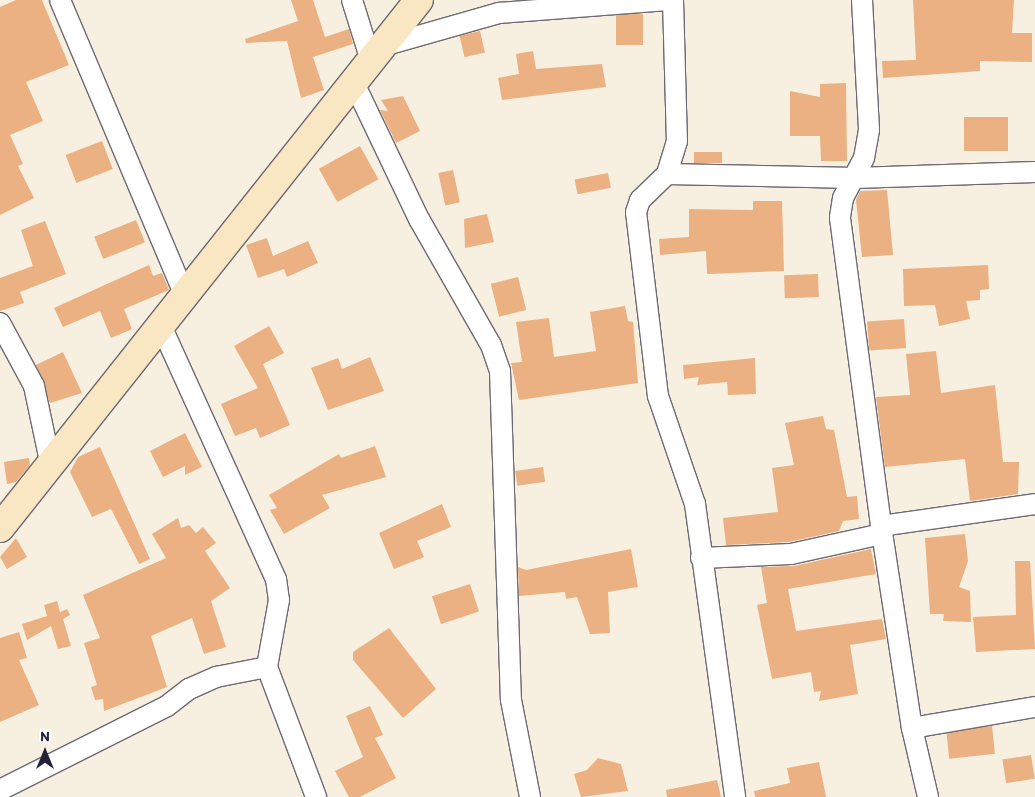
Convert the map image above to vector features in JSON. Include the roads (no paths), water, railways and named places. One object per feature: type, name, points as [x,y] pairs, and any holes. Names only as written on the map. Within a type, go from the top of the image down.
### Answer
[{"type":"street","points":[[60,0],[186,299]]},
{"type":"street","points":[[352,0],[377,54]]},
{"type":"street","points":[[0,528],[186,299],[419,0]]},
{"type":"street","points":[[377,54],[499,13],[667,0]]},
{"type":"street","points":[[673,0],[677,141],[667,174],[638,206],[642,274],[658,396],[695,504],[735,797]]},
{"type":"street","points":[[862,0],[869,130],[855,178],[843,198],[840,218],[882,530],[912,728],[928,797]]},
{"type":"street","points":[[354,83],[419,219],[491,345],[500,371],[511,700],[530,797]]},
{"type":"street","points":[[667,174],[855,178],[1035,172]]},
{"type":"street","points":[[0,323],[34,386],[51,466]]},
{"type":"street","points":[[162,328],[276,579],[279,600],[267,667],[316,797]]},
{"type":"street","points":[[701,558],[791,554],[882,530],[1035,504]]},
{"type":"street","points":[[0,790],[167,706],[188,689],[216,677],[267,667]]},
{"type":"street","points":[[912,728],[1035,707]]}]
